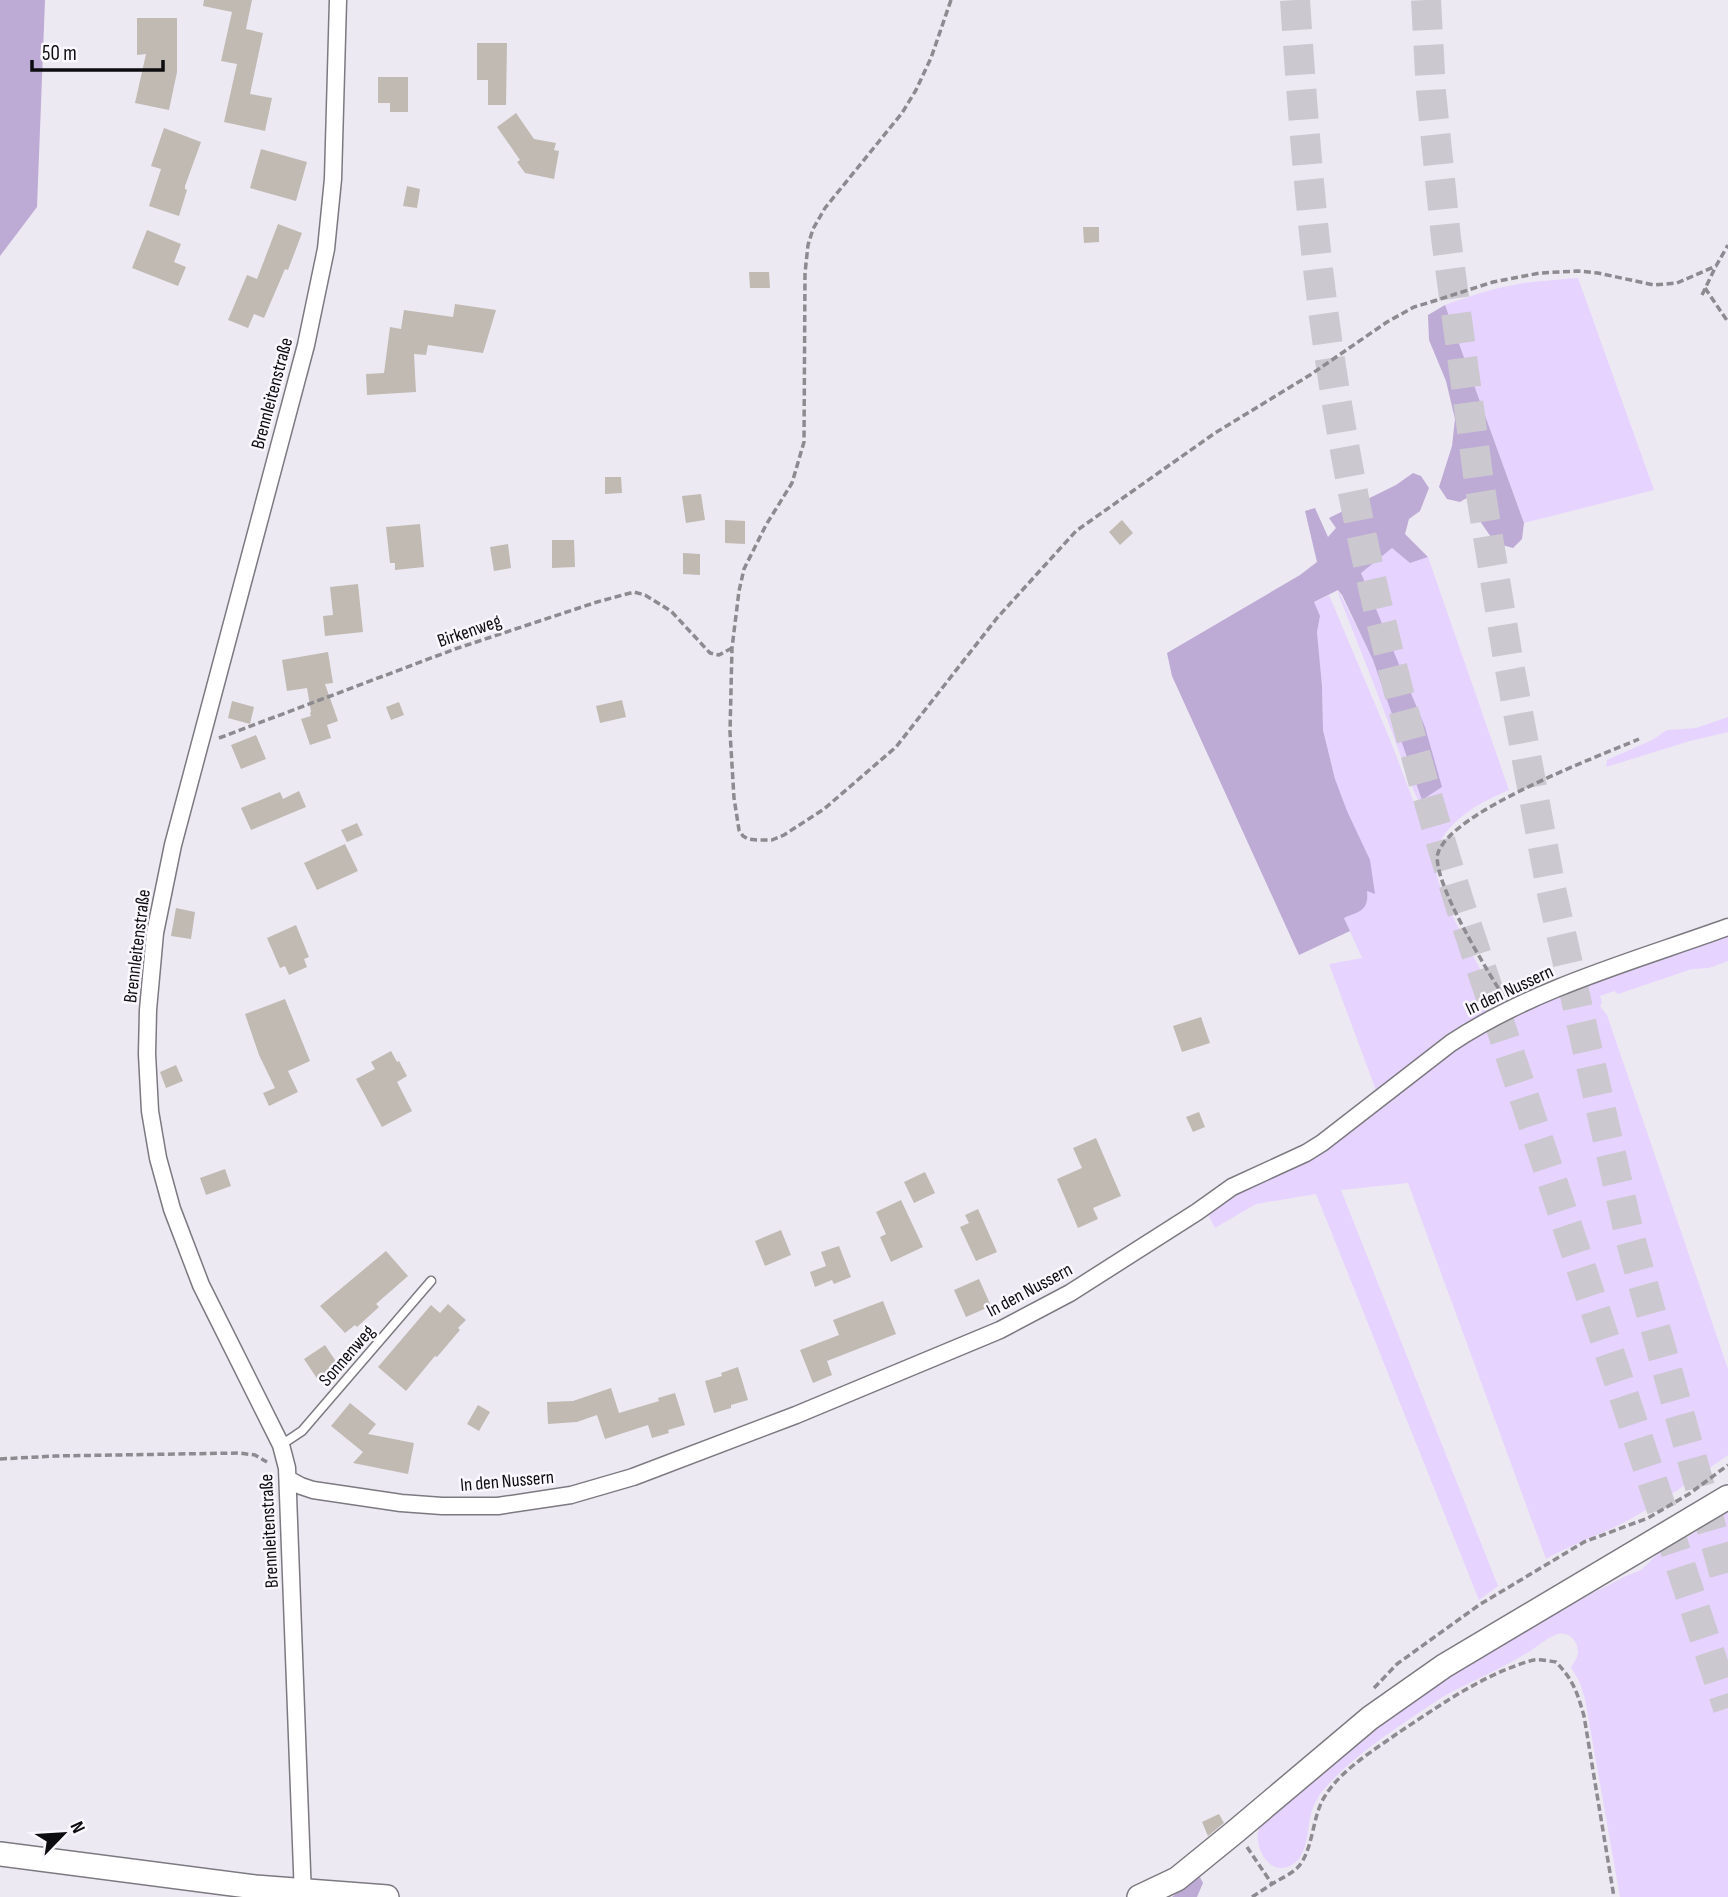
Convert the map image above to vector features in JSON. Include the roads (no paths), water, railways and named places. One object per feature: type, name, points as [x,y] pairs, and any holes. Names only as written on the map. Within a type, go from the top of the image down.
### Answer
[{"type":"street","name":"Brennleitenstraße","points":[[302,1894],[288,1479],[281,1445],[193,1268],[175,1218],[151,1118],[147,1034],[155,933],[173,845],[306,345],[326,249],[333,192],[338,0]]},
{"type":"street","name":"In den Nussern","points":[[288,1479],[313,1490],[401,1503],[498,1506],[524,1503],[571,1495],[622,1480],[796,1415],[1000,1330],[1070,1293],[1232,1187],[1322,1143],[1451,1043],[1511,1008],[1568,984],[1728,927]]},
{"type":"street","points":[[1139,1897],[1177,1879],[1370,1718],[1444,1666],[1728,1497]]},
{"type":"street","points":[[0,1854],[302,1894],[387,1897]]},
{"type":"lane","name":"Sonnenweg","points":[[281,1445],[302,1431],[431,1281]]},
{"type":"tunnel","points":[[1295,0],[1311,206],[1330,359],[1349,473],[1391,661],[1461,908],[1728,1708]]},
{"type":"tunnel","points":[[1426,0],[1431,92],[1446,238],[1479,482],[1508,659],[1551,889],[1630,1238],[1728,1587]]}]
